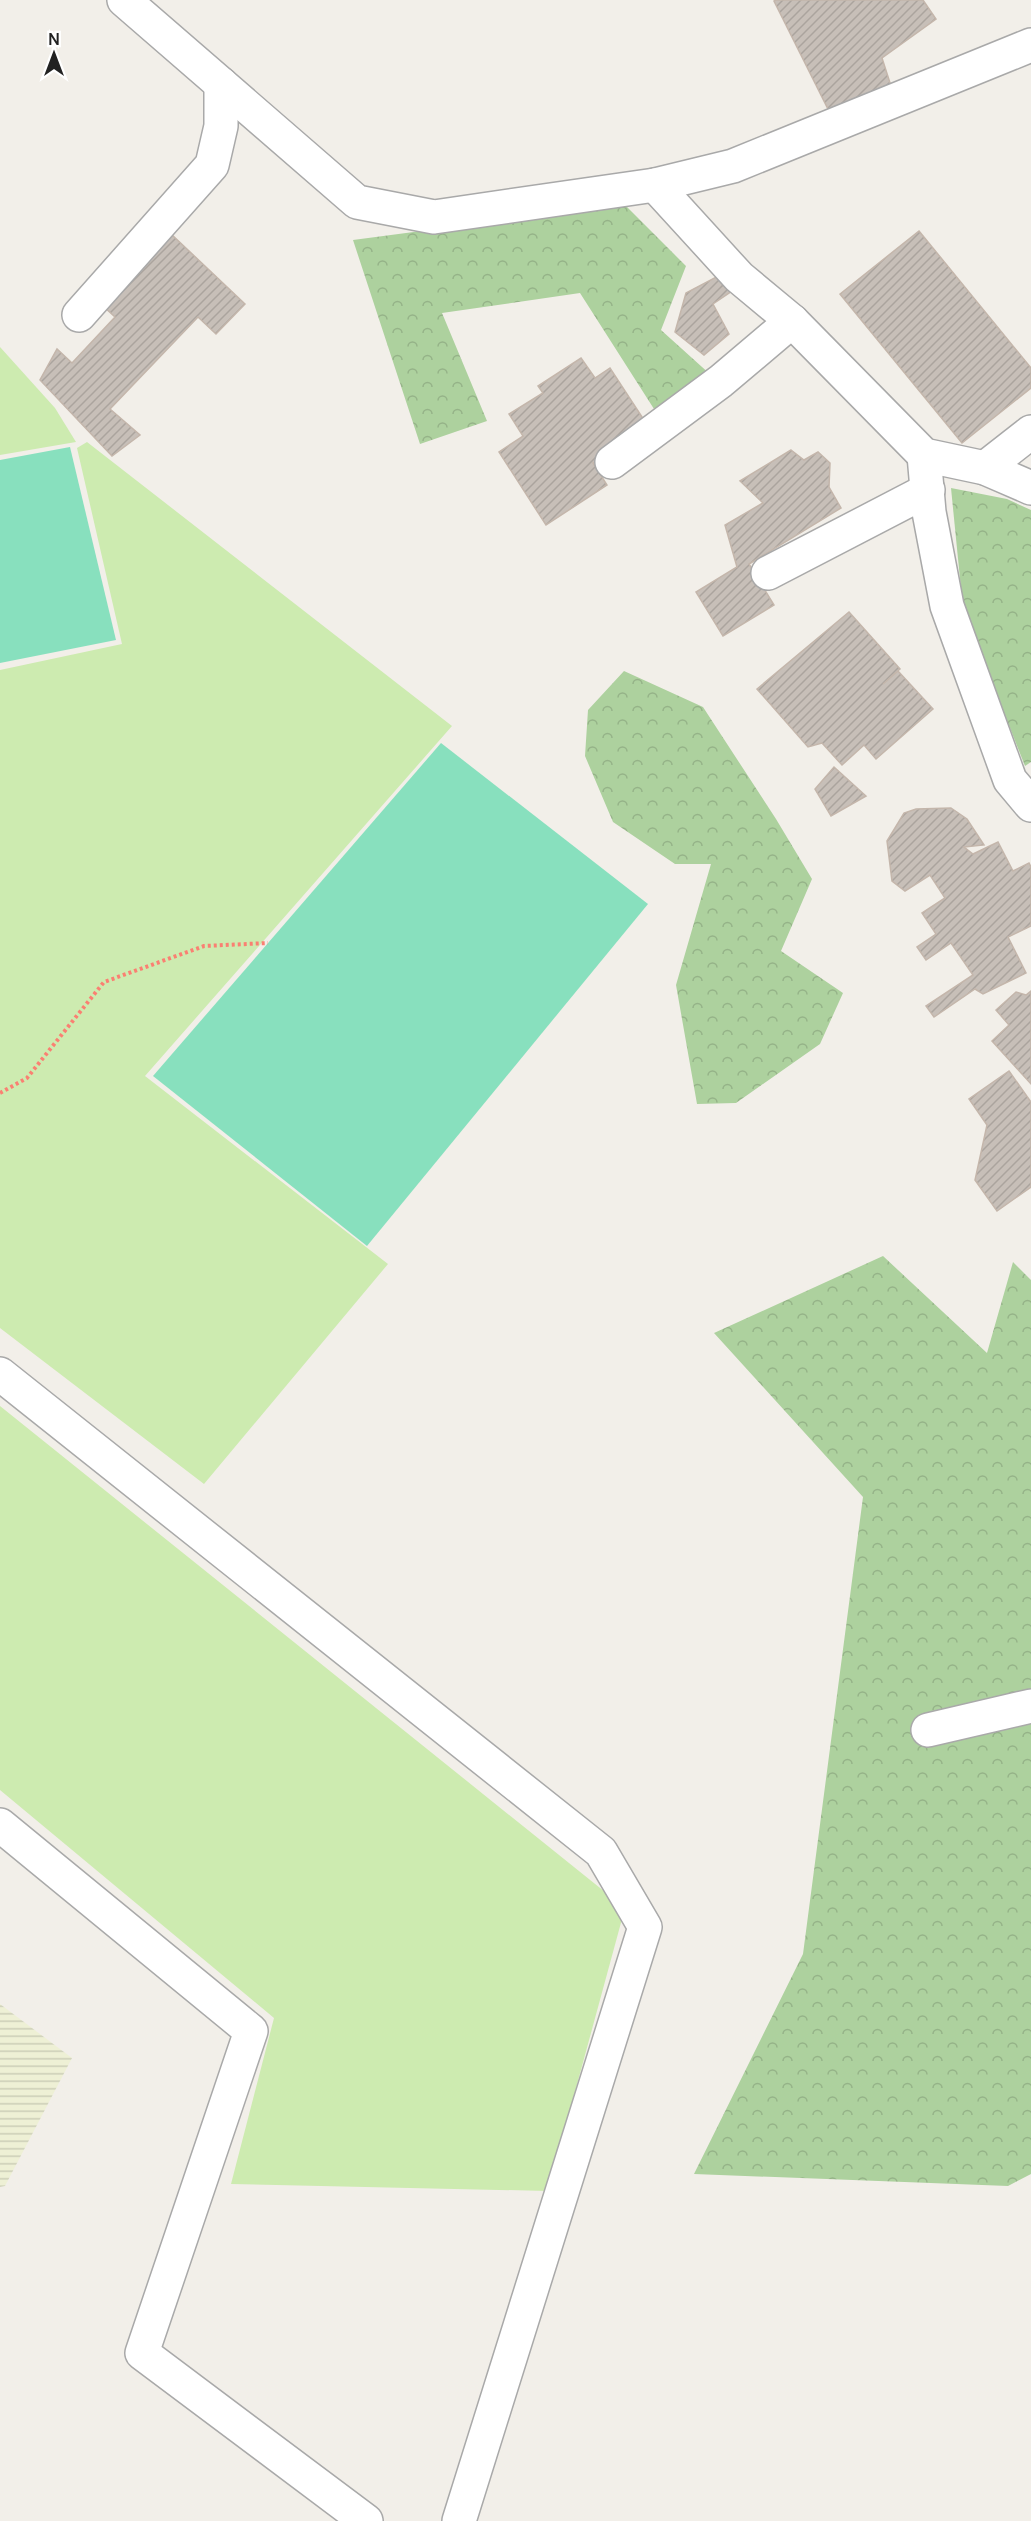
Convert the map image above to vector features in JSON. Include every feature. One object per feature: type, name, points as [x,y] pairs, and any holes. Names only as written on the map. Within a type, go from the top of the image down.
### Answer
[{"type":"street","points":[[124,0],[357,202],[434,217],[655,185],[734,166],[1031,45]]},
{"type":"street","points":[[79,315],[212,165],[221,126],[221,84]]},
{"type":"street","points":[[655,185],[739,277],[792,321],[924,454],[986,468],[1031,488]]},
{"type":"street","points":[[612,462],[721,381],[792,321]]},
{"type":"street","points":[[986,468],[1031,432]]},
{"type":"street","points":[[924,454],[929,512],[947,606],[1010,780],[1031,805]]},
{"type":"street","points":[[768,573],[928,490]]},
{"type":"street","points":[[0,1374],[601,1852],[645,1927],[459,2521]]},
{"type":"street","points":[[928,1730],[1031,1707]]},
{"type":"street","points":[[0,1825],[251,2031],[142,2353],[366,2521]]},
{"type":"path","points":[[0,1093],[27,1078],[104,982],[204,946],[268,943]]},
{"type":"green space","points":[[624,204],[686,266],[661,330],[712,376],[654,409],[580,293],[442,313],[487,421],[420,444],[353,240]]},
{"type":"green space","points":[[0,347],[55,408],[76,442],[0,455]]},
{"type":"green space","points":[[87,442],[452,726],[145,1076],[388,1264],[204,1484],[0,1328],[0,670],[122,644],[77,448]]},
{"type":"green space","points":[[70,447],[116,640],[0,663],[0,460]]},
{"type":"green space","points":[[951,488],[1007,499],[1031,510],[1031,762],[1025,766],[963,609]]},
{"type":"green space","points":[[624,671],[703,707],[812,879],[781,951],[843,993],[820,1044],[736,1103],[697,1104],[676,985],[711,864],[675,864],[613,822],[585,756],[588,710]]},
{"type":"green space","points":[[441,743],[648,904],[367,1246],[153,1076]]},
{"type":"green space","points":[[883,1256],[987,1353],[1013,1262],[1031,1280],[1031,2174],[1008,2186],[694,2174],[803,1954],[863,1497],[714,1333]]},
{"type":"green space","points":[[0,1406],[625,1908],[548,2191],[231,2184],[274,2018],[0,1790]]},
{"type":"green space","points":[[0,2004],[72,2058],[5,2186],[0,2187]]},
{"type":"building","points":[[923,0],[936,19],[882,58],[891,86],[828,109],[774,1]]},
{"type":"building","points":[[919,231],[1031,368],[1031,388],[962,443],[840,294]]},
{"type":"building","points":[[170,233],[245,304],[216,334],[198,317],[110,409],[140,435],[112,456],[40,380],[57,349],[72,363],[115,317],[102,305]]},
{"type":"building","points":[[720,275],[738,287],[713,304],[729,334],[704,355],[675,332],[686,293]]},
{"type":"building","points":[[581,358],[595,378],[610,368],[644,420],[627,430],[632,438],[593,463],[607,485],[546,525],[499,452],[523,436],[509,414],[543,393],[538,386]]},
{"type":"building","points":[[791,450],[804,460],[818,452],[830,463],[829,487],[841,508],[749,564],[774,605],[723,636],[696,592],[737,567],[725,525],[763,503],[740,481]]},
{"type":"building","points":[[849,612],[900,669],[883,684],[898,671],[933,709],[876,759],[864,745],[842,765],[822,743],[808,747],[757,689]]},
{"type":"building","points":[[834,767],[866,796],[831,816],[815,789]]},
{"type":"building","points":[[951,808],[967,819],[984,845],[964,847],[973,854],[998,842],[1013,871],[1029,863],[1031,867],[1031,926],[1008,937],[1026,973],[983,994],[975,989],[934,1017],[926,1006],[973,975],[951,943],[926,960],[917,947],[936,934],[922,913],[945,898],[930,875],[905,891],[892,881],[887,841],[904,813],[916,809]]},
{"type":"building","points":[[1031,991],[1031,1084],[992,1041],[1009,1025],[996,1010],[1016,992],[1026,995]]},
{"type":"building","points":[[1009,1071],[1031,1102],[1031,1187],[997,1211],[975,1180],[987,1125],[969,1099]]}]
